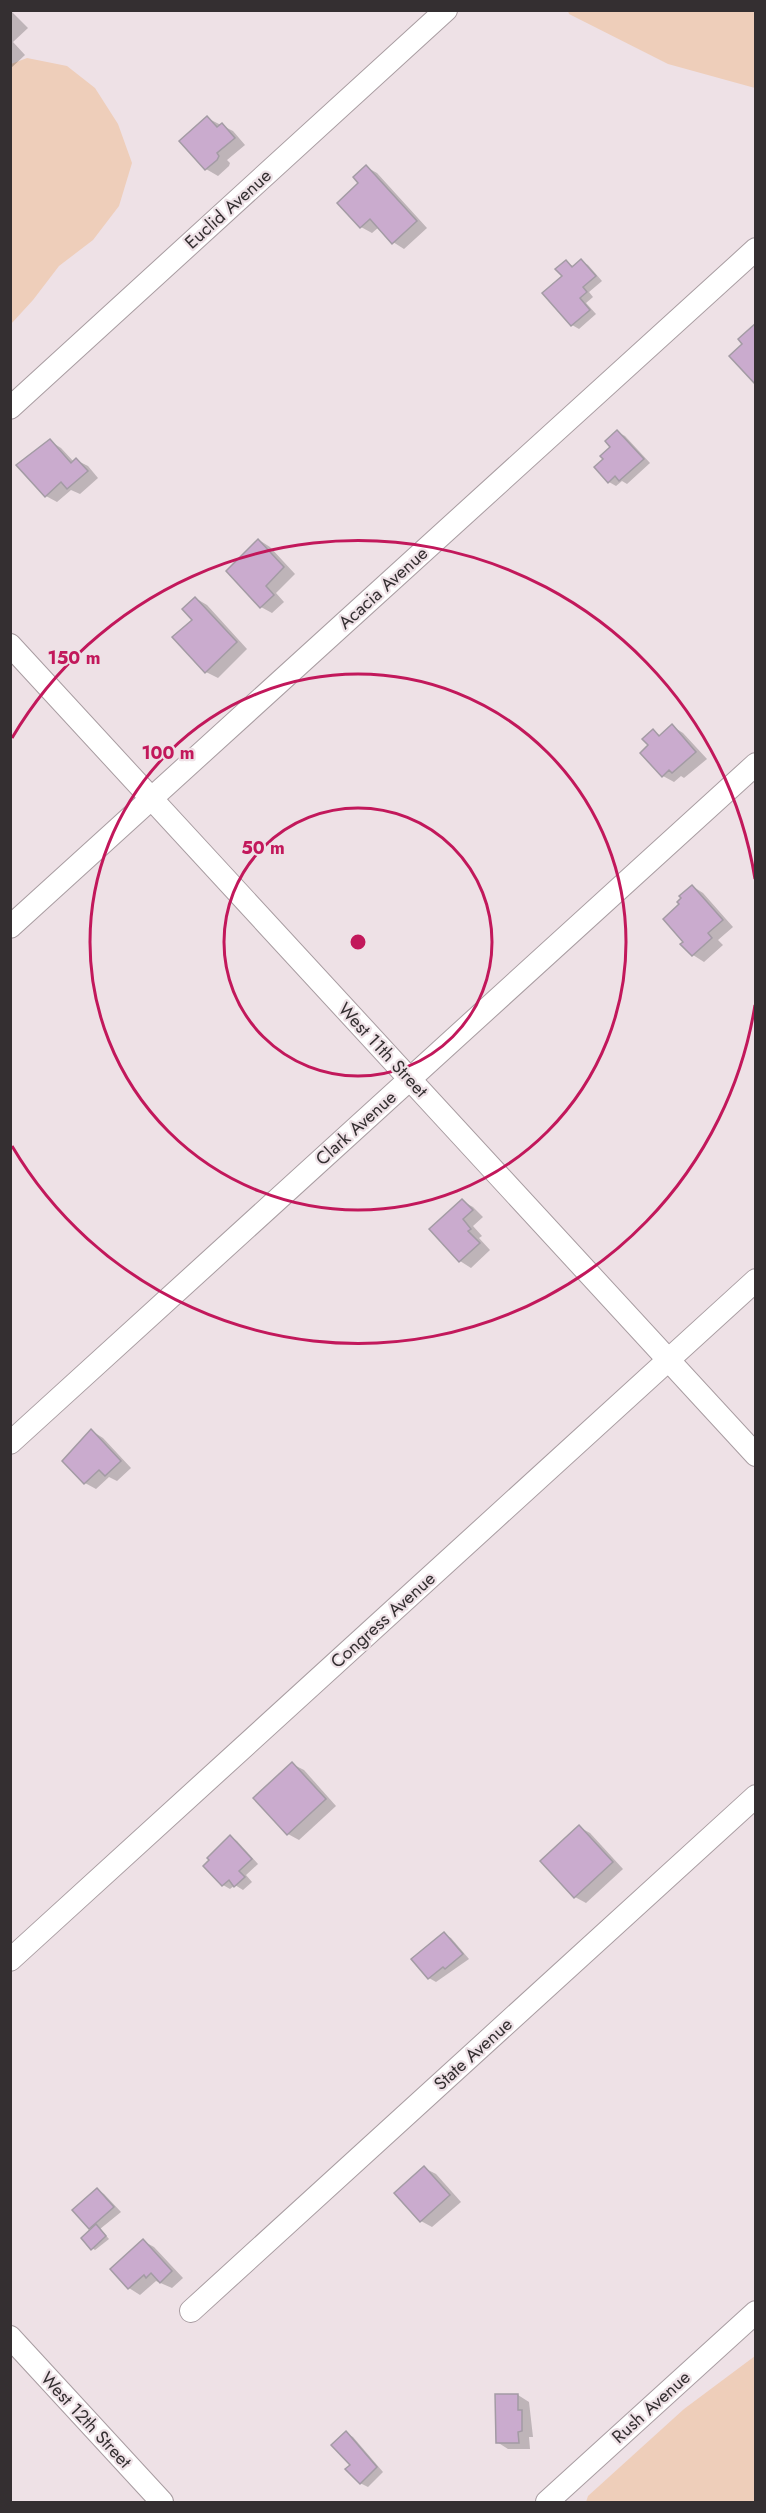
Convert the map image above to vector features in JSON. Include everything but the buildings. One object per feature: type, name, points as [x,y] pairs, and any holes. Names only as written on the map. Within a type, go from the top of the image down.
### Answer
[{"type":"street","name":"Euclid Avenue","points":[[10,408],[446,10]]},
{"type":"street","name":"Acacia Avenue","points":[[10,927],[756,249]]},
{"type":"street","name":"West 11th Street","points":[[10,645],[756,1455]]},
{"type":"street","name":"Clark Avenue","points":[[10,1443],[756,764]]},
{"type":"street","name":"Congress Avenue","points":[[10,1960],[756,1280]]},
{"type":"street","name":"State Avenue","points":[[191,2311],[756,1796]]},
{"type":"street","name":"Rush Avenue","points":[[547,2502],[756,2312]]},
{"type":"street","name":"West 12th Street","points":[[10,2337],[162,2502]]},
{"type":"shaded area","points":[[568,11],[755,11],[755,88],[668,64],[569,14]]},
{"type":"shaded area","points":[[27,58],[67,66],[95,88],[118,124],[132,163],[119,206],[93,240],[59,266],[11,324],[11,64]]},
{"type":"shaded area","points":[[755,2356],[755,2502],[586,2502],[588,2496],[684,2409]]}]
